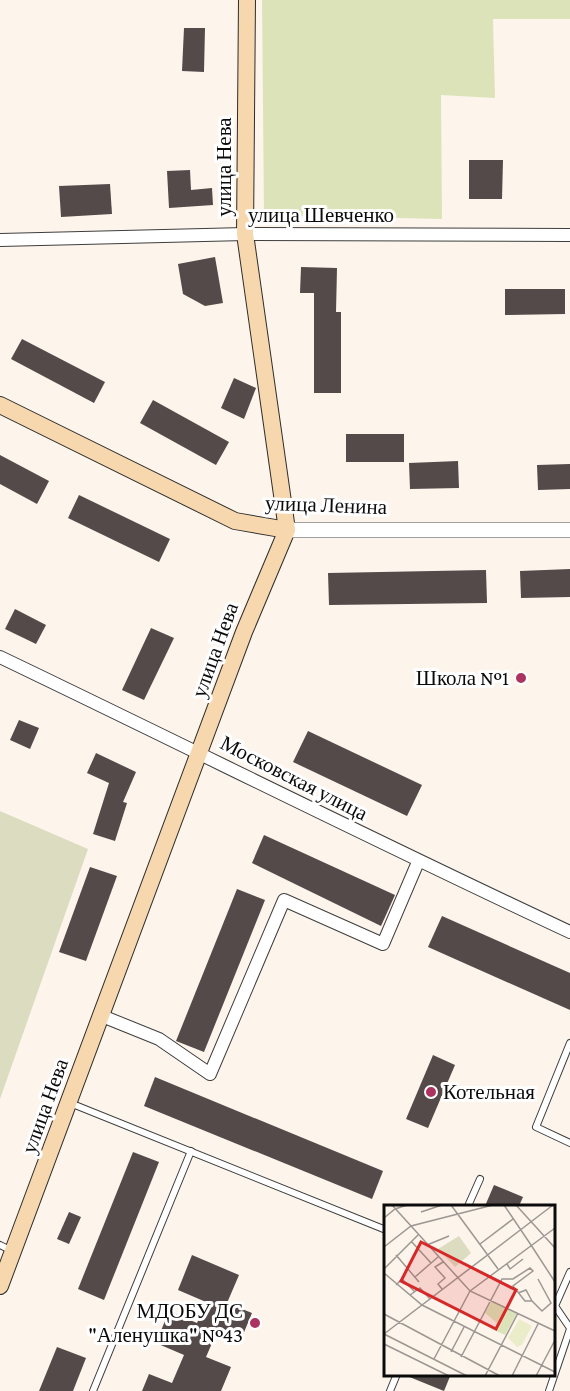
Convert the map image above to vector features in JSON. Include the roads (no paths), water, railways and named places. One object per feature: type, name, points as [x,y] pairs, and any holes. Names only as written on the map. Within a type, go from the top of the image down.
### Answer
[{"type":"main road","name":"улица Нева","points":[[0,1286],[7,1248],[70,1103],[244,632],[287,530],[245,234],[247,0]]},
{"type":"main road","name":"улица Ленина","points":[[0,405],[235,521],[287,530]]},
{"type":"street","name":"улица Шевченко","points":[[0,240],[245,234],[570,235]]},
{"type":"street","name":"улица Ленина","points":[[287,530],[570,530]]},
{"type":"street","name":"Московская улица","points":[[0,657],[201,753],[418,862],[570,932]]},
{"type":"street","points":[[102,1016],[159,1039],[210,1074],[284,900],[383,944],[418,862]]},
{"type":"lane","points":[[570,1043],[536,1127],[570,1143]]},
{"type":"lane","points":[[70,1103],[384,1229]]},
{"type":"lane","points":[[93,1391],[191,1151]]},
{"type":"lane","points":[[468,1205],[480,1179]]},
{"type":"lane","points":[[555,1373],[570,1329],[555,1306],[570,1272]]},
{"type":"lane","points":[[390,1391],[396,1376]]},
{"type":"lane","points":[[549,1391],[554,1376]]},
{"type":"place","name":"Школа №1","points":[[521,678]]},
{"type":"place","name":"Котельная","points":[[431,1092]]},
{"type":"place","name":"МДОБУ ДС \"Аленушка\" №43","points":[[255,1323]]}]
